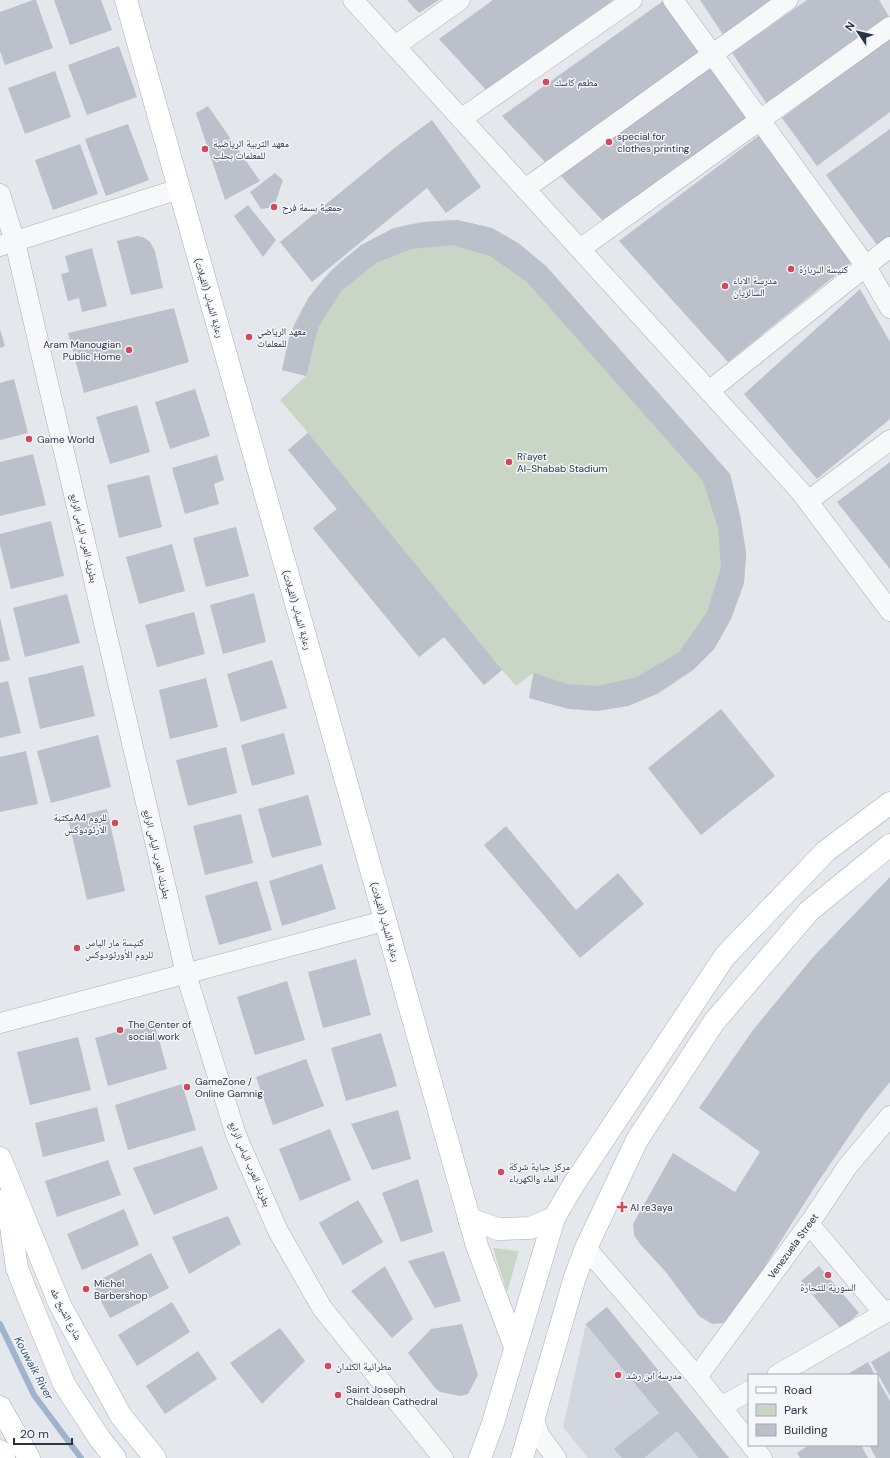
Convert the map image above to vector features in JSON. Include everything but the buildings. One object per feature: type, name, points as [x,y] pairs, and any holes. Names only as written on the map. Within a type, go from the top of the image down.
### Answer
[{"type":"main road","name":"رعاية الشباب (الفيلات)","points":[[126,0],[469,1219],[477,1246],[515,1347]]},
{"type":"main road","points":[[480,1458],[493,1423],[554,1218],[574,1184],[725,956],[826,851],[890,803]]},
{"type":"main road","points":[[522,1458],[565,1308],[586,1248],[637,1140],[714,1022],[809,910],[890,845]]},
{"type":"main road","points":[[2,1163],[17,1268],[64,1384],[100,1439],[115,1458]]},
{"type":"main road","name":"شارع الشيخ طه","points":[[2,1163],[60,1305],[121,1416],[155,1458]]},
{"type":"main road","points":[[469,1219],[498,1229],[530,1228],[554,1218]]},
{"type":"main road","points":[[0,1407],[29,1458]]},
{"type":"main road","points":[[0,1451],[4,1458]]},
{"type":"street","points":[[353,0],[808,501],[890,611]]},
{"type":"street","points":[[395,46],[460,0]]},
{"type":"street","points":[[461,119],[632,0]]},
{"type":"street","points":[[674,0],[865,265],[890,308]]},
{"type":"street","points":[[525,189],[788,0]]},
{"type":"street","points":[[580,249],[890,26]]},
{"type":"street","points":[[7,244],[179,189]]},
{"type":"street","name":"بطريك العرب الياس الرابع","points":[[0,194],[7,244],[186,974],[236,1135],[278,1230],[322,1308],[443,1458]]},
{"type":"street","points":[[709,391],[865,265],[890,247]]},
{"type":"street","points":[[808,501],[890,440]]},
{"type":"street","points":[[0,1023],[384,921]]},
{"type":"street","name":"Venezuela Street","points":[[697,1377],[809,1224],[847,1167],[890,1116]]},
{"type":"street","points":[[779,1374],[887,1312],[809,1224]]},
{"type":"street","points":[[586,1248],[697,1377],[748,1441]]},
{"type":"street","points":[[721,1407],[748,1392]]},
{"type":"street","points":[[534,1419],[540,1435],[556,1458]]},
{"type":"street","points":[[752,1446],[762,1458]]},
{"type":"shaded area","name":"مدرسة ابن رشد","points":[[607,1307],[729,1458],[588,1458],[563,1427],[586,1324]]},
{"type":"green space","name":"Ri'ayet Al-Shabab Stadium","points":[[457,220],[492,228],[518,243],[546,266],[730,474],[740,515],[746,553],[744,583],[731,619],[714,649],[693,670],[658,694],[628,706],[569,709],[529,698],[533,673],[516,686],[502,670],[484,685],[444,637],[419,657],[313,528],[337,509],[288,450],[308,433],[280,400],[306,376],[282,370],[290,335],[297,317],[318,285],[345,258],[361,246],[401,226],[425,222]]},
{"type":"green space","points":[[493,1248],[519,1251],[507,1292]]},
{"type":"waterway","name":"Kouwaik River","points":[[0,1324],[34,1395],[81,1458]]},
{"type":"place","name":"مطعم كاسك","points":[[546,82]]},
{"type":"place","name":"special for clothes printing","points":[[609,142]]},
{"type":"place","name":"معهد التربية الرياضية للمعلمات بحلب","points":[[205,149]]},
{"type":"place","name":"جمعية بسمة فرح","points":[[274,207]]},
{"type":"place","name":"كنيسة البربارة","points":[[791,269]]},
{"type":"place","name":"مدرسة الاباء السالزيان","points":[[725,286]]},
{"type":"place","name":"معهد الرياضي للمعلمات","points":[[249,337]]},
{"type":"place","name":"Aram Manougian Public Home","points":[[129,350]]},
{"type":"place","name":"Game World","points":[[29,439]]},
{"type":"place","name":"Ri'ayet Al-Shabab Stadium","points":[[509,462]]},
{"type":"place","name":"مكتبةA4 للروم الأرثودوكس","points":[[115,823]]},
{"type":"place","name":"كنيسة مار الياس للروم الأورثودوكس","points":[[77,948]]},
{"type":"place","name":"The Center of social work","points":[[120,1030]]},
{"type":"place","name":"GameZone / Online Gamnig","points":[[187,1087]]},
{"type":"place","name":"مركز جباية شركة الماء والكهرباء","points":[[501,1172]]},
{"type":"place","name":"Al re3aya","points":[[622,1207]]},
{"type":"place","name":"السورية للتجارة","points":[[828,1275]]},
{"type":"place","name":"Michel Barbershop","points":[[86,1289]]},
{"type":"place","name":"مطرانية الكلدان","points":[[328,1366]]},
{"type":"place","name":"مدرسة ابن رشد","points":[[618,1375]]},
{"type":"place","name":"Saint Joseph Chaldean Cathedral","points":[[338,1395]]}]
